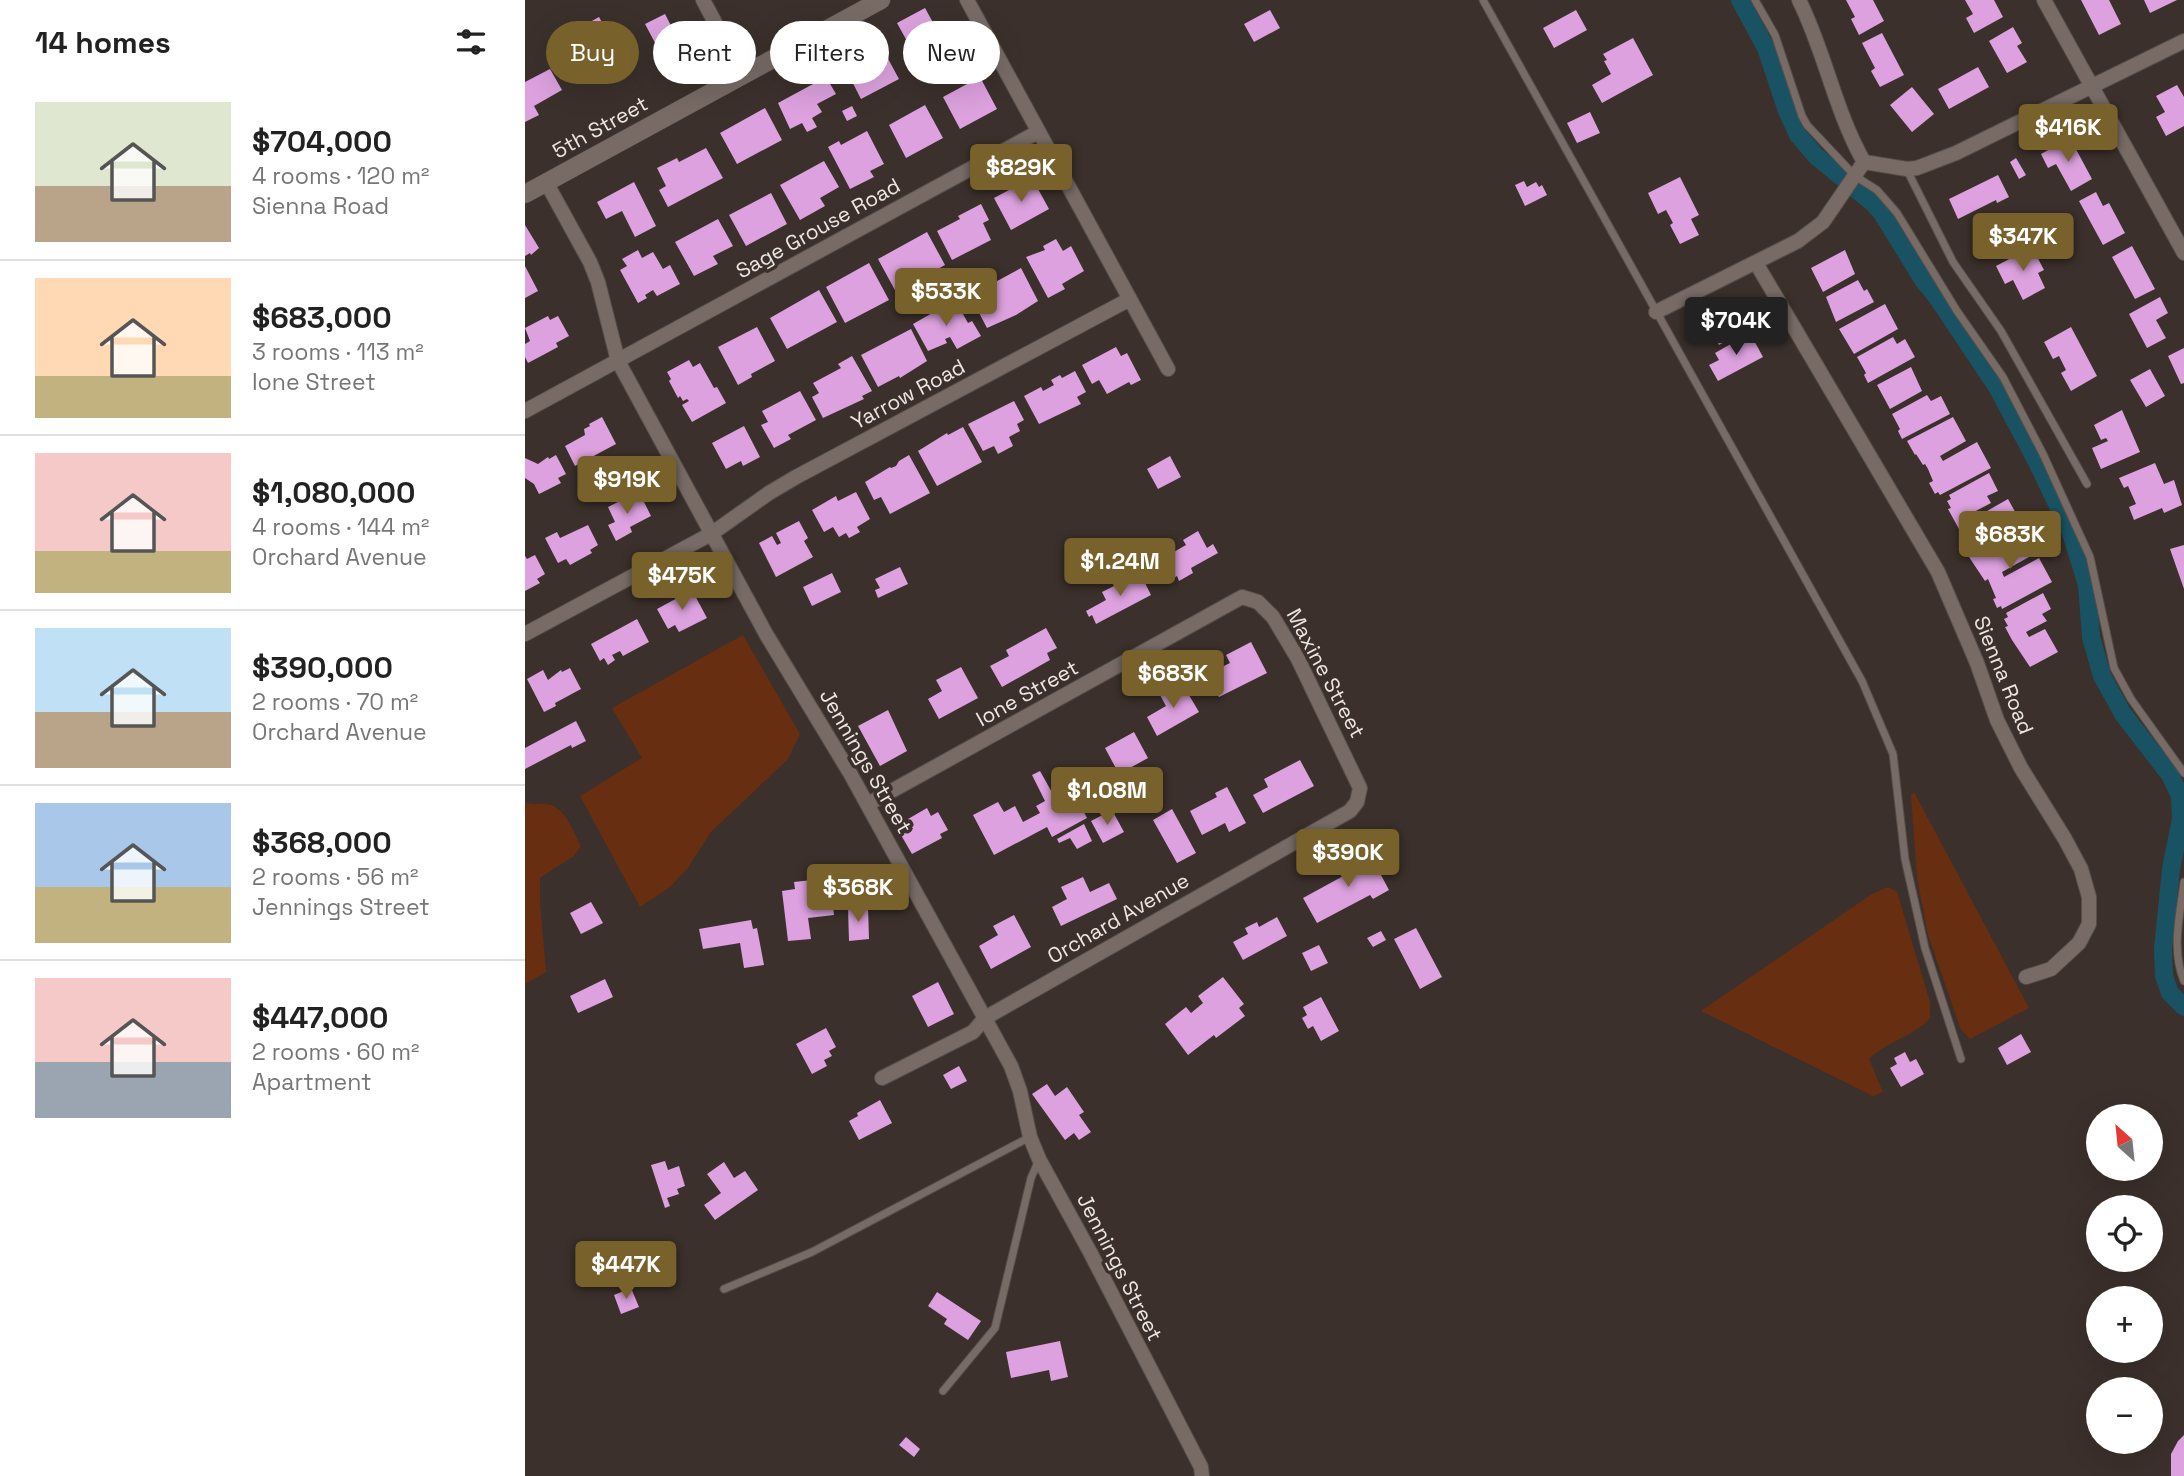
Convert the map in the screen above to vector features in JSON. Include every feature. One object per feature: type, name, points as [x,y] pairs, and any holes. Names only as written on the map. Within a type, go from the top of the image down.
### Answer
[{"type":"street","points":[[703,0],[714,21]]},
{"type":"street","name":"5th Street","points":[[756,68],[880,0]]},
{"type":"street","points":[[967,0],[1168,369]]},
{"type":"street","points":[[1799,0],[1852,141],[1864,162]]},
{"type":"street","points":[[2044,0],[2184,253]]},
{"type":"street","points":[[1864,162],[1906,169],[1917,168],[1956,153],[2184,41]]},
{"type":"street","name":"5th Street","points":[[525,194],[726,84]]},
{"type":"street","name":"Sage Grouse Road","points":[[525,411],[1038,132]]},
{"type":"street","points":[[1656,312],[1798,241],[1823,222],[1864,162]]},
{"type":"street","name":"Jennings Street","points":[[546,182],[590,262],[598,282],[618,361],[766,634],[868,804],[1011,1066],[1020,1091],[1030,1137],[1039,1159],[1201,1467],[1202,1476]]},
{"type":"street","name":"Sienna Road","points":[[1756,263],[1938,572],[1977,663],[1997,720],[2021,768],[2081,869],[2089,897],[2089,924],[2080,943],[2051,969],[2026,977]]},
{"type":"street","name":"Yarrow Road","points":[[525,634],[711,534],[796,477],[1130,299]]},
{"type":"street","name":"Ione Street","points":[[868,804],[1243,597]]},
{"type":"street","name":"Maxine Street","points":[[1243,597],[1258,602],[1273,617],[1298,659],[1359,783]]},
{"type":"street","name":"Orchard Avenue","points":[[882,1078],[973,1032],[985,1018],[1350,811],[1358,800],[1359,783]]},
{"type":"lane","points":[[1483,0],[1862,681],[1893,754],[1905,859],[1913,897],[1925,948],[1961,1059]]},
{"type":"lane","points":[[1755,0],[1775,35],[1802,116],[1854,177],[1877,190],[1897,213],[1957,311],[2003,377],[2043,454],[2090,557],[2117,677],[2184,773]]},
{"type":"lane","points":[[1906,169],[1953,262],[2001,331],[2087,484]]},
{"type":"lane","points":[[2184,882],[2178,934],[2178,961],[2184,981]]},
{"type":"lane","points":[[723,1289],[812,1252],[1030,1137]]},
{"type":"lane","points":[[943,1391],[995,1328],[1031,1178],[1039,1159]]},
{"type":"shaded area","points":[[743,635],[800,734],[788,759],[711,832],[687,869],[670,887],[640,907],[580,796],[642,758],[612,708]]},
{"type":"shaded area","points":[[1914,792],[2029,1008],[1970,1039],[1961,1030],[1928,935],[1917,877],[1911,795]]},
{"type":"shaded area","points":[[525,802],[547,804],[559,809],[568,820],[581,846],[574,856],[540,878],[546,972],[525,984]]},
{"type":"shaded area","points":[[1888,887],[1897,892],[1930,1002],[1930,1018],[1916,1030],[1869,1059],[1883,1092],[1873,1096],[1701,1011],[1872,894]]},
{"type":"building","points":[[1846,0],[1873,0],[1884,21],[1859,35],[1851,19],[1855,17]]},
{"type":"building","points":[[1965,0],[1994,0],[2003,17],[1974,33],[1966,18],[1973,14]]},
{"type":"building","points":[[2081,0],[2109,0],[2121,24],[2099,35]]},
{"type":"building","points":[[2144,0],[2177,0],[2150,13]]},
{"type":"building","points":[[925,8],[932,21],[903,21],[903,34],[897,23]]},
{"type":"building","points":[[1270,10],[1280,28],[1254,42],[1244,24]]},
{"type":"building","points":[[1576,10],[1587,30],[1554,48],[1543,28]]},
{"type":"building","points":[[665,14],[669,21],[653,21],[653,39],[645,24]]},
{"type":"building","points":[[2013,27],[2022,43],[2017,46],[2027,62],[2007,73],[1989,41]]},
{"type":"building","points":[[1882,33],[1904,75],[1880,87],[1871,71],[1875,68],[1862,43]]},
{"type":"building","points":[[1633,38],[1653,75],[1602,103],[1592,85],[1611,74],[1603,54]]},
{"type":"building","points":[[889,61],[899,79],[861,99],[853,84],[889,84]]},
{"type":"building","points":[[1978,67],[1989,87],[1949,109],[1938,89]]},
{"type":"building","points":[[546,71],[546,84],[559,84],[562,90],[534,106],[539,115],[525,122],[525,82]]},
{"type":"building","points":[[813,84],[830,84],[836,94],[817,104],[822,112],[812,118],[817,127],[807,132],[802,123],[790,129],[778,103]]},
{"type":"building","points":[[967,84],[984,84],[997,109],[960,129],[943,97]]},
{"type":"building","points":[[2177,85],[2184,97],[2184,126],[2166,136],[2156,117],[2165,112],[2156,96]]},
{"type":"building","points":[[1912,87],[1934,114],[1912,132],[1890,105]]},
{"type":"building","points":[[925,105],[943,138],[906,158],[889,125]]},
{"type":"building","points":[[852,106],[857,116],[847,121],[842,111]]},
{"type":"building","points":[[765,108],[782,140],[737,164],[720,133]]},
{"type":"building","points":[[1590,112],[1600,133],[1577,143],[1567,123]]},
{"type":"building","points":[[867,131],[884,164],[870,171],[874,177],[850,189],[828,147],[839,141],[841,145]]},
{"type":"building","points":[[2070,138],[2092,179],[2071,191],[2056,164],[2048,168],[2041,154]]},
{"type":"building","points":[[706,148],[723,178],[668,207],[659,190],[666,186],[657,168],[677,158],[679,162]]},
{"type":"building","points":[[2016,158],[2026,175],[2019,179],[2010,162]]},
{"type":"building","points":[[824,161],[839,187],[820,198],[825,206],[800,220],[780,185]]},
{"type":"building","points":[[1998,175],[2009,197],[1997,203],[1996,200],[1958,219],[1949,199]]},
{"type":"building","points":[[1680,177],[1699,215],[1691,219],[1699,235],[1680,244],[1666,210],[1658,214],[1648,193]]},
{"type":"building","points":[[1032,178],[1049,209],[1011,230],[994,198]]},
{"type":"building","points":[[1524,181],[1527,187],[1536,182],[1539,187],[1542,185],[1547,195],[1525,206],[1515,185]]},
{"type":"building","points":[[634,182],[656,226],[635,237],[622,211],[606,219],[597,202]]},
{"type":"building","points":[[2096,192],[2103,206],[2109,203],[2125,233],[2103,245],[2079,201]]},
{"type":"building","points":[[771,193],[787,224],[746,246],[729,215]]},
{"type":"building","points":[[981,204],[989,220],[983,223],[991,240],[952,260],[937,231]]},
{"type":"building","points":[[718,219],[733,246],[713,256],[718,264],[694,276],[675,242]]},
{"type":"building","points":[[525,225],[539,248],[531,255],[530,253],[525,256]]},
{"type":"building","points":[[927,232],[945,265],[896,292],[878,259]]},
{"type":"building","points":[[1056,239],[1063,251],[1071,246],[1084,271],[1062,284],[1065,289],[1048,298],[1026,257],[1045,250],[1043,246]]},
{"type":"building","points":[[2132,246],[2155,289],[2135,299],[2112,257]]},
{"type":"building","points":[[2032,247],[2044,270],[2038,273],[2045,288],[2023,300],[2013,280],[2005,284],[1996,266]]},
{"type":"building","points":[[638,250],[642,258],[653,252],[663,269],[670,265],[680,284],[657,296],[653,290],[645,295],[647,298],[638,303],[620,270],[627,266],[622,259]]},
{"type":"building","points":[[1845,250],[1855,274],[1823,292],[1811,268]]},
{"type":"building","points":[[869,263],[889,300],[845,323],[826,287]]},
{"type":"building","points":[[525,266],[538,291],[525,298]]},
{"type":"building","points":[[1021,268],[1038,301],[987,328],[976,307],[981,304],[975,293]]},
{"type":"building","points":[[1858,280],[1874,302],[1836,322],[1826,297]]},
{"type":"building","points":[[819,290],[837,322],[787,349],[770,318]]},
{"type":"building","points":[[2160,297],[2168,313],[2156,320],[2166,338],[2147,348],[2129,314]]},
{"type":"building","points":[[955,300],[968,323],[972,321],[981,336],[957,349],[950,337],[945,339],[947,343],[928,351],[913,324]]},
{"type":"building","points":[[1737,304],[1749,328],[1719,345],[1706,321]]},
{"type":"building","points":[[1885,304],[1898,329],[1854,354],[1839,329]]},
{"type":"building","points":[[548,316],[550,320],[558,316],[569,336],[556,343],[558,347],[528,363],[525,344],[530,341],[525,328]]},
{"type":"building","points":[[757,327],[775,361],[751,374],[752,377],[738,385],[718,347]]},
{"type":"building","points":[[2071,327],[2097,376],[2071,391],[2061,373],[2066,370],[2059,356],[2053,359],[2044,342]]},
{"type":"building","points":[[911,329],[927,361],[900,378],[899,376],[878,387],[861,355]]},
{"type":"building","points":[[1750,333],[1763,357],[1718,381],[1709,365],[1719,360],[1715,353]]},
{"type":"building","points":[[1893,337],[1897,344],[1905,339],[1915,357],[1868,383],[1857,357]]},
{"type":"building","points":[[1116,347],[1121,356],[1127,353],[1141,380],[1131,385],[1129,382],[1107,394],[1099,380],[1092,384],[1082,365]]},
{"type":"building","points":[[2184,348],[2184,383],[2181,384],[2168,356]]},
{"type":"building","points":[[852,356],[872,391],[862,396],[864,399],[823,418],[812,397],[819,393],[813,383],[841,368],[838,364]]},
{"type":"building","points":[[689,360],[693,367],[700,363],[726,403],[692,422],[682,405],[689,401],[683,401],[680,396],[678,398],[667,372]]},
{"type":"building","points":[[1911,367],[1922,391],[1890,409],[1877,385]]},
{"type":"building","points":[[2150,369],[2165,396],[2146,407],[2130,380]]},
{"type":"building","points":[[1075,371],[1086,392],[1077,397],[1081,404],[1039,424],[1024,396],[1041,387],[1043,391],[1054,385],[1051,380]]},
{"type":"building","points":[[800,391],[816,420],[788,435],[791,439],[774,448],[761,425],[768,422],[762,411]]},
{"type":"building","points":[[1927,395],[1931,401],[1941,396],[1950,414],[1902,439],[1892,414]]},
{"type":"building","points":[[1014,401],[1024,420],[1017,424],[1020,431],[1009,437],[1013,446],[998,454],[994,446],[983,451],[968,424]]},
{"type":"building","points":[[2122,410],[2140,452],[2101,469],[2092,448],[2108,441],[2106,438],[2101,440],[2094,425]]},
{"type":"building","points":[[602,417],[616,444],[575,466],[565,446],[585,435],[584,429]]},
{"type":"building","points":[[1953,417],[1966,441],[1940,456],[1943,461],[1977,442],[1991,468],[1940,495],[1938,492],[1935,494],[1929,483],[1933,481],[1928,469],[1907,441]]},
{"type":"building","points":[[744,426],[760,457],[743,466],[741,461],[726,469],[712,443]]},
{"type":"building","points":[[963,427],[982,462],[937,486],[918,451],[947,433],[948,435]]},
{"type":"building","points":[[556,455],[566,474],[558,478],[561,483],[539,494],[534,484],[525,478],[525,458],[538,464]]},
{"type":"building","points":[[909,455],[930,493],[890,514],[881,497],[874,500],[865,482],[896,466]]},
{"type":"building","points":[[1170,456],[1181,477],[1158,489],[1147,469]]},
{"type":"building","points":[[2155,463],[2164,484],[2174,480],[2182,505],[2164,513],[2162,508],[2134,520],[2129,507],[2136,504],[2128,486],[2124,488],[2119,478]]},
{"type":"building","points":[[1989,473],[1998,491],[1987,496],[1991,503],[1970,514],[1973,519],[2008,499],[2023,526],[1972,554],[1970,549],[1966,551],[1961,541],[1965,540],[1948,509],[1951,508],[1947,501],[1951,499],[1949,495]]},
{"type":"building","points":[[856,492],[870,519],[857,527],[860,532],[849,538],[846,533],[839,537],[833,527],[824,532],[812,510],[836,496],[838,501]]},
{"type":"building","points":[[630,496],[632,501],[641,496],[651,516],[630,527],[632,532],[616,541],[608,525],[615,522],[608,507]]},
{"type":"building","points":[[799,521],[808,538],[804,541],[813,557],[776,577],[759,543],[772,536],[777,545],[781,543],[776,533]]},
{"type":"building","points":[[588,525],[598,545],[590,550],[592,553],[570,565],[566,559],[558,563],[545,538],[557,532],[560,538]]},
{"type":"building","points":[[1198,531],[1207,548],[1213,544],[1218,553],[1191,568],[1193,573],[1179,581],[1177,576],[1169,581],[1158,561],[1186,545],[1183,540]]},
{"type":"building","points":[[2015,532],[2029,557],[2002,572],[2004,577],[2039,558],[2052,582],[2002,609],[2001,606],[1997,608],[1988,579],[1985,581],[1969,557]]},
{"type":"building","points":[[2184,545],[2184,589],[2170,549]]},
{"type":"building","points":[[535,555],[545,574],[537,579],[540,583],[525,591],[525,556],[527,559]]},
{"type":"building","points":[[900,567],[908,584],[878,598],[875,590],[880,588],[875,579]]},
{"type":"building","points":[[832,573],[841,592],[812,606],[803,587]]},
{"type":"building","points":[[1140,573],[1151,595],[1096,624],[1092,615],[1089,617],[1086,611],[1106,600],[1102,592]]},
{"type":"building","points":[[692,590],[707,618],[679,632],[675,625],[668,629],[657,609]]},
{"type":"building","points":[[2043,593],[2051,609],[2042,614],[2047,621],[2026,632],[2029,637],[2045,629],[2058,652],[2030,667],[2012,640],[2004,619],[2008,617],[2006,613]]},
{"type":"building","points":[[637,619],[649,642],[623,656],[620,651],[612,655],[615,660],[608,665],[604,658],[600,661],[591,644]]},
{"type":"building","points":[[1046,628],[1057,648],[1047,653],[1050,660],[1002,687],[990,666],[1009,656],[1006,650]]},
{"type":"building","points":[[1251,642],[1267,673],[1219,697],[1207,674],[1230,663],[1226,655]]},
{"type":"building","points":[[961,667],[978,698],[939,719],[928,699],[942,691],[936,680]]},
{"type":"building","points":[[570,668],[581,689],[544,712],[527,679],[543,670],[548,680],[561,670],[562,672]]},
{"type":"building","points":[[1174,684],[1177,689],[1183,685],[1199,712],[1157,736],[1147,717],[1166,706],[1159,693]]},
{"type":"building","points":[[888,710],[907,751],[880,766],[858,726]]},
{"type":"building","points":[[576,721],[586,741],[572,748],[571,745],[525,769],[525,748]]},
{"type":"building","points":[[1134,732],[1148,758],[1119,774],[1105,748]]},
{"type":"building","points":[[1300,760],[1314,786],[1263,813],[1253,795],[1268,787],[1264,779]]},
{"type":"building","points":[[1040,771],[1054,796],[1071,787],[1087,818],[1052,837],[1047,827],[994,855],[973,815],[998,802],[1004,812],[1015,806],[1023,822],[1040,813],[1036,806],[1045,801],[1032,775]]},
{"type":"building","points":[[1227,787],[1246,823],[1229,832],[1225,823],[1202,835],[1190,811],[1217,797],[1215,793]]},
{"type":"building","points":[[927,808],[931,816],[938,812],[948,830],[940,834],[942,838],[912,854],[901,835],[913,829],[908,819]]},
{"type":"building","points":[[1172,809],[1196,853],[1177,863],[1153,820]]},
{"type":"building","points":[[1112,810],[1124,832],[1103,843],[1091,821]]},
{"type":"building","points":[[1084,824],[1092,841],[1077,849],[1070,838],[1059,843],[1057,839]]},
{"type":"building","points":[[1367,849],[1389,890],[1373,899],[1370,895],[1317,923],[1303,898],[1356,869],[1350,858]]},
{"type":"building","points":[[847,876],[849,897],[832,899],[834,915],[808,918],[811,939],[788,941],[782,891],[795,889],[794,882]]},
{"type":"building","points":[[1083,877],[1090,892],[1109,883],[1117,899],[1061,926],[1052,907],[1067,899],[1061,887]]},
{"type":"building","points":[[591,902],[603,923],[581,934],[570,913]]},
{"type":"building","points":[[868,907],[869,939],[849,941],[848,908]]},
{"type":"building","points":[[1014,915],[1031,947],[991,969],[979,946],[998,935],[993,926]]},
{"type":"building","points":[[1277,917],[1287,936],[1243,960],[1233,942],[1248,934],[1245,928],[1257,922],[1259,927]]},
{"type":"building","points":[[751,920],[753,929],[757,928],[764,965],[744,968],[740,943],[703,949],[699,929]]},
{"type":"building","points":[[1416,928],[1442,977],[1420,989],[1394,939]]},
{"type":"building","points":[[1381,931],[1386,940],[1373,947],[1367,938]]},
{"type":"building","points":[[1319,945],[1328,963],[1311,971],[1302,953]]},
{"type":"building","points":[[1223,977],[1244,1004],[1239,1008],[1245,1016],[1188,1055],[1165,1024],[1186,1007],[1191,1013],[1203,1003],[1198,996]]},
{"type":"building","points":[[605,979],[613,997],[578,1013],[570,996]]},
{"type":"building","points":[[938,982],[954,1014],[928,1027],[912,996]]},
{"type":"building","points":[[1321,997],[1339,1031],[1321,1041],[1313,1026],[1308,1029],[1302,1018],[1307,1015],[1303,1007]]},
{"type":"building","points":[[826,1028],[836,1047],[829,1051],[832,1056],[824,1060],[827,1066],[812,1074],[796,1044]]},
{"type":"building","points":[[2021,1034],[2031,1052],[2007,1065],[1998,1048]]},
{"type":"building","points":[[1905,1052],[1910,1062],[1916,1059],[1924,1074],[1901,1087],[1890,1068],[1897,1064],[1894,1058]]},
{"type":"building","points":[[959,1066],[967,1081],[951,1089],[943,1075]]},
{"type":"building","points":[[1047,1084],[1055,1096],[1067,1087],[1084,1112],[1079,1115],[1091,1132],[1079,1140],[1074,1133],[1065,1140],[1032,1094]]},
{"type":"building","points":[[880,1100],[892,1123],[859,1140],[849,1121],[858,1116],[857,1113]]},
{"type":"building","points":[[665,1161],[668,1170],[679,1166],[685,1186],[677,1189],[679,1194],[667,1198],[670,1206],[665,1208],[651,1165]]},
{"type":"building","points":[[724,1162],[734,1178],[745,1171],[758,1190],[715,1220],[704,1205],[721,1193],[707,1174]]},
{"type":"building","points":[[1094,1208],[1104,1227],[1094,1232],[1084,1213]]},
{"type":"building","points":[[631,1288],[639,1307],[621,1314],[614,1295]]},
{"type":"building","points":[[937,1292],[981,1321],[968,1340],[944,1324],[947,1319],[928,1306]]},
{"type":"building","points":[[1060,1341],[1068,1377],[1051,1381],[1049,1370],[1011,1378],[1006,1352]]},
{"type":"building","points":[[2184,1435],[2184,1476],[2171,1476],[2171,1454]]},
{"type":"building","points":[[906,1437],[920,1449],[914,1457],[899,1445]]},
{"type":"waterway","points":[[1740,0],[1766,48],[1798,135],[1816,156],[1882,213],[1923,280],[1997,387],[2071,533],[2087,585],[2091,637],[2102,676],[2123,714],[2170,775],[2180,796],[2181,819],[2171,869],[2163,949],[2164,976],[2170,993],[2184,1007]]}]
